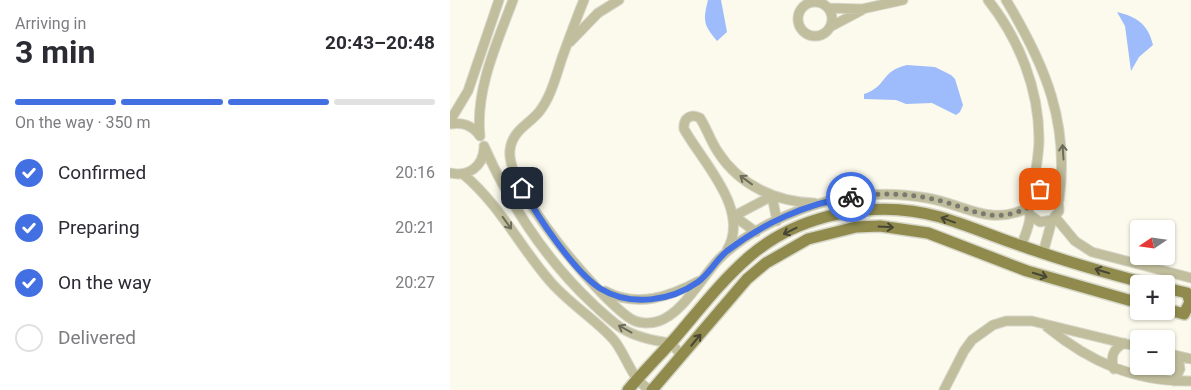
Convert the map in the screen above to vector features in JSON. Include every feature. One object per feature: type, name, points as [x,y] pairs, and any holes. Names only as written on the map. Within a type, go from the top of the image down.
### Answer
[{"type":"main road","points":[[628,390],[731,273],[752,254],[776,238],[801,226],[828,217],[856,211],[884,209],[912,211],[940,217],[1021,246],[1130,278]]},
{"type":"main road","points":[[652,390],[747,279],[766,264],[808,240],[856,227],[880,226],[928,232],[1027,270],[1105,295],[1130,301]]},
{"type":"main road","points":[[1175,290],[1187,293],[1190,302],[1184,314],[1175,312]]},
{"type":"street","points":[[480,136],[468,125],[450,123],[468,91],[498,0]]},
{"type":"street","points":[[513,0],[495,47],[482,95],[479,122],[480,136],[484,146],[508,196],[541,246],[582,294],[624,329],[653,341],[671,343],[682,356]]},
{"type":"street","points":[[584,0],[544,105],[517,132],[512,141],[510,162],[531,204],[551,234],[574,262],[631,319],[638,322],[653,323],[673,312],[726,252],[756,232],[777,221],[824,202]]},
{"type":"street","points":[[828,8],[862,9],[903,0]]},
{"type":"street","points":[[988,0],[1016,45],[1034,96],[1039,140],[1032,192],[1028,199],[1028,211],[1021,246]]},
{"type":"street","points":[[1006,0],[1038,57],[1054,98],[1063,160],[1059,211],[1053,219],[1043,253]]},
{"type":"street","points":[[566,46],[588,22],[611,2]]},
{"type":"street","points":[[830,27],[831,14],[828,8],[820,2],[809,3],[801,10],[798,20],[802,30],[811,35],[822,34],[830,27],[862,9]]},
{"type":"street","points":[[468,91],[482,95]]},
{"type":"street","points":[[726,252],[734,235],[734,216],[727,198],[684,129],[684,122],[688,117],[700,118],[719,154],[740,176],[772,196],[803,203],[894,194],[938,200],[990,216],[1028,211]]},
{"type":"street","points":[[450,174],[463,174],[476,167],[481,161],[484,146]]},
{"type":"street","points":[[463,174],[492,202],[550,282],[615,341],[637,379],[643,386],[652,390]]},
{"type":"street","points":[[1032,192],[1048,189],[1055,193],[1060,200]]},
{"type":"street","points":[[734,216],[772,196]]},
{"type":"street","points":[[772,196],[777,221]]},
{"type":"street","points":[[1028,211],[1040,222],[1053,219]]},
{"type":"street","points":[[734,216],[756,232]]},
{"type":"street","points":[[1053,219],[1075,241],[1092,252],[1191,278]]},
{"type":"street","points":[[599,288],[631,299],[649,300],[666,296],[700,281]]},
{"type":"street","points":[[666,296],[673,312]]},
{"type":"street","points":[[631,299],[631,319]]},
{"type":"street","points":[[944,390],[964,350],[982,331],[1006,321],[1032,321],[1130,345]]},
{"type":"street","points":[[1045,325],[1089,357],[1114,369],[1134,375],[1174,381],[1191,381]]},
{"type":"street","points":[[1114,369],[1112,356],[1114,350],[1124,344]]},
{"type":"street","points":[[1175,355],[1191,359]]},
{"type":"street","points":[[1174,381],[1180,369],[1178,356]]},
{"type":"water","points":[[708,0],[721,0],[727,32],[717,41],[705,22]]},
{"type":"water","points":[[1117,12],[1141,22],[1148,32],[1153,45],[1139,57],[1131,71],[1125,26]]},
{"type":"water","points":[[907,65],[935,67],[951,75],[955,79],[963,105],[960,112],[956,115],[932,103],[906,104],[896,100],[864,99],[864,94],[877,87],[892,71]]},
{"type":"way so far","points":[[851,197],[876,194],[912,195],[946,202],[981,215],[1000,216],[1009,215],[1027,208],[1029,196],[1032,192],[1040,189]]},
{"type":"route","points":[[522,188],[551,234],[599,288],[620,297],[640,300],[666,296],[700,281],[726,252],[766,226],[824,202],[851,197]]}]
